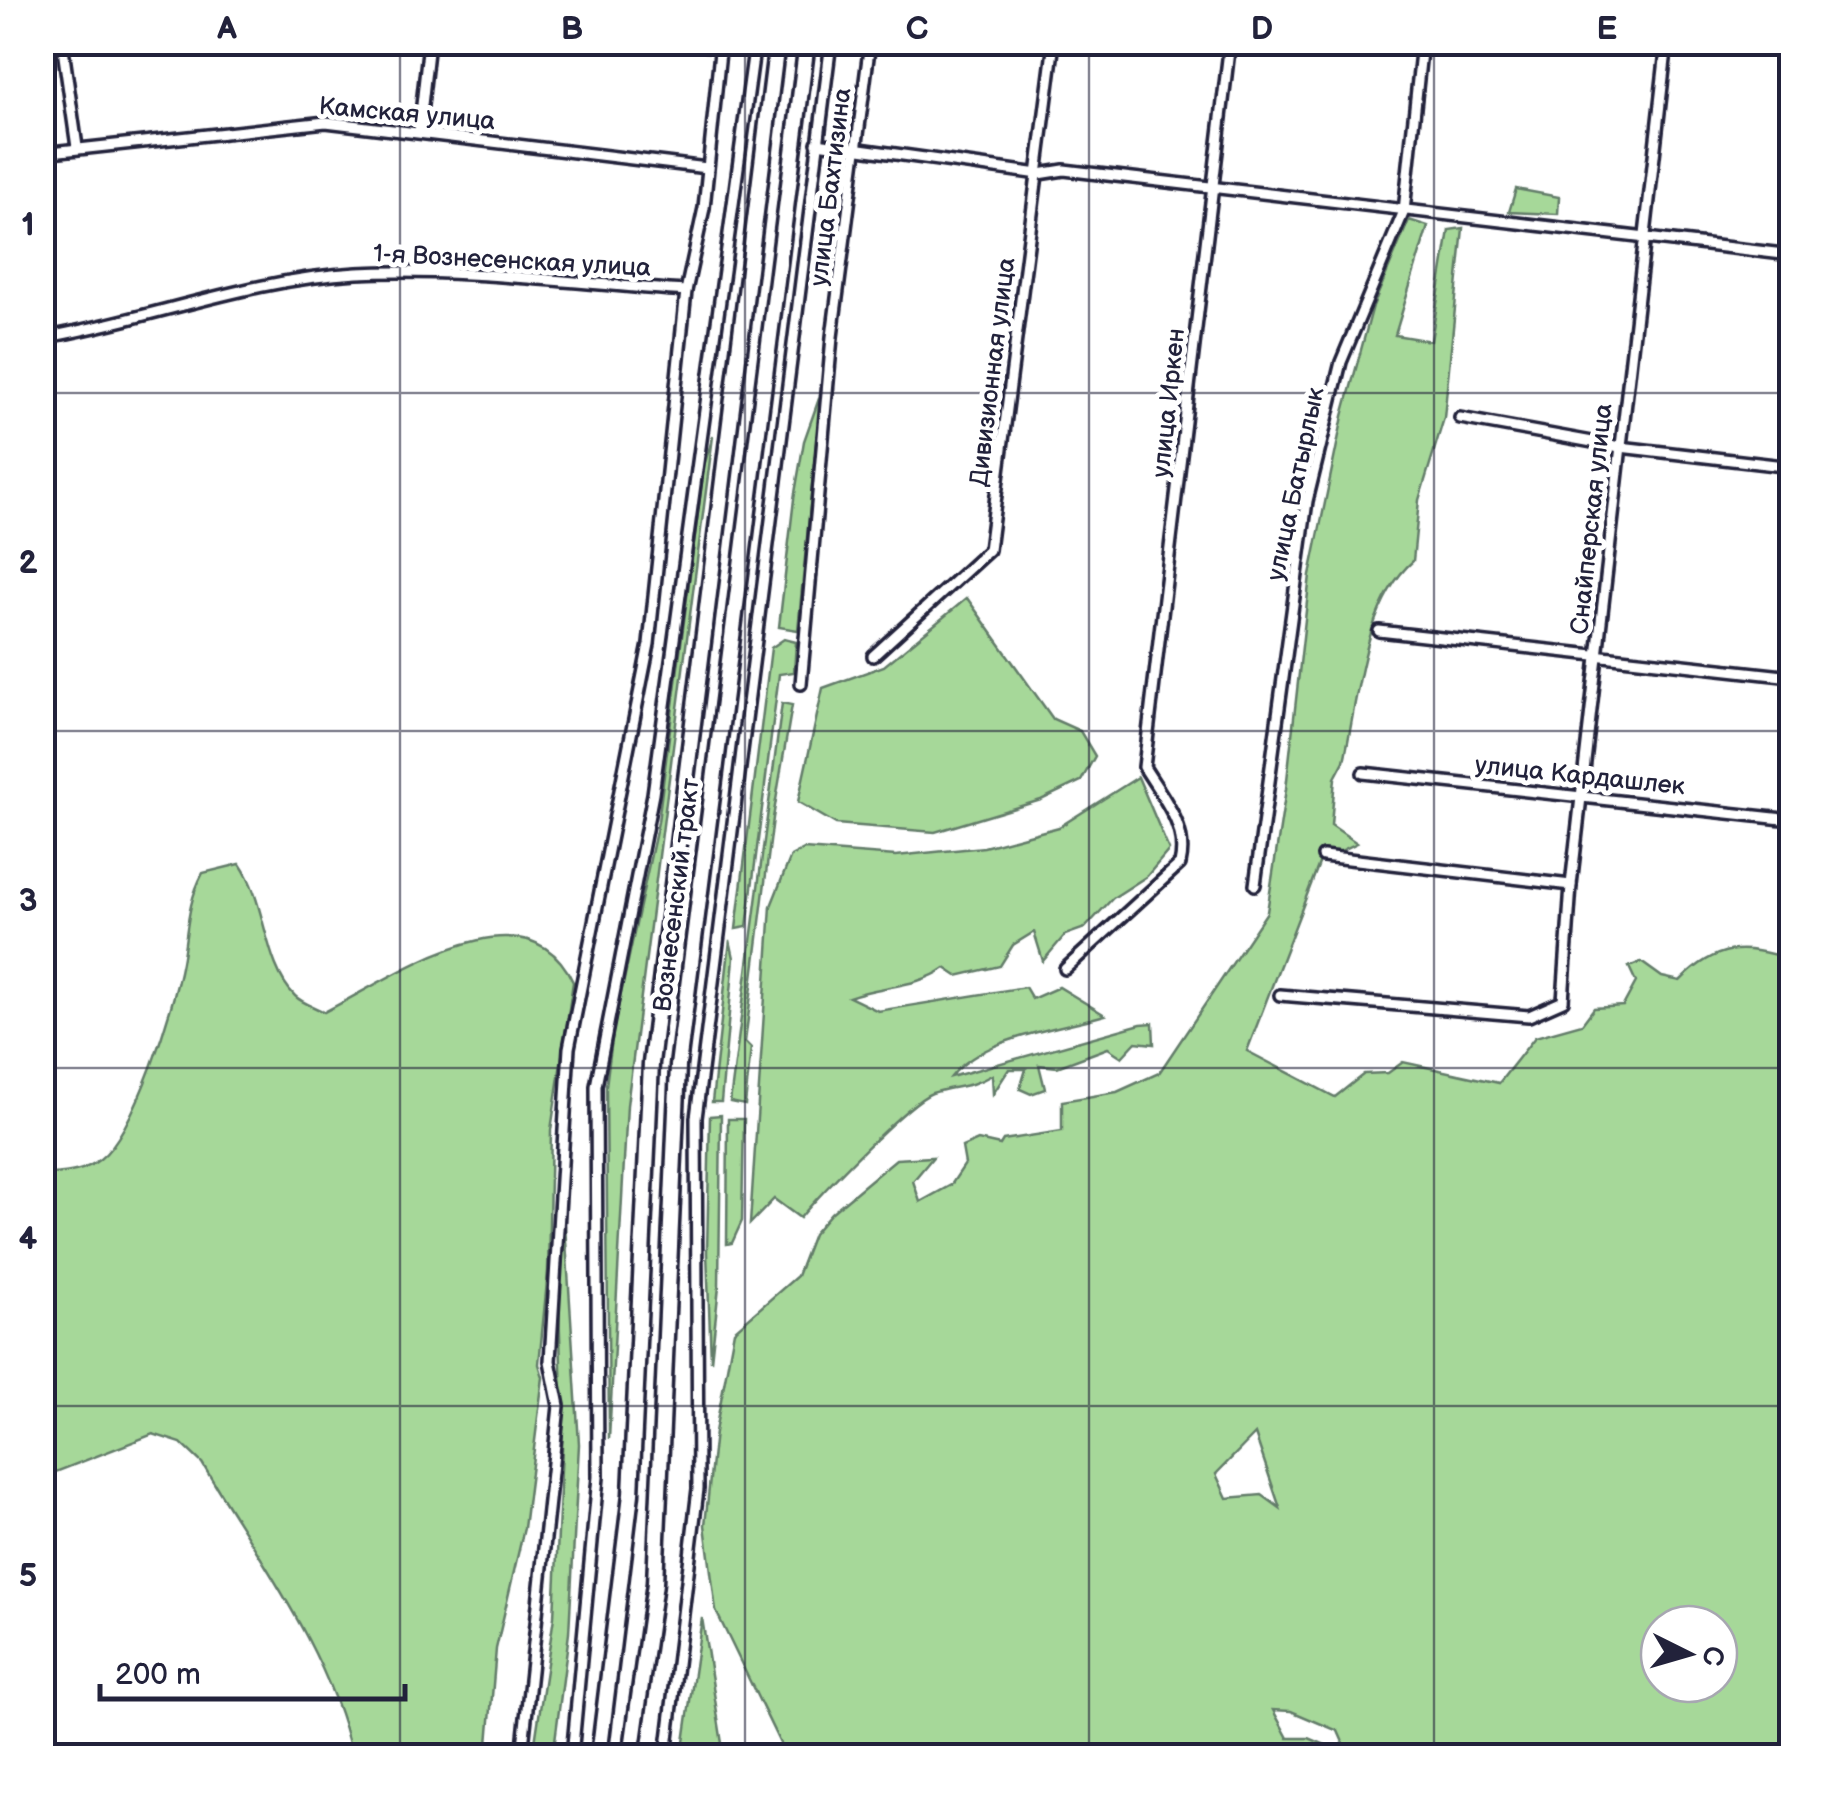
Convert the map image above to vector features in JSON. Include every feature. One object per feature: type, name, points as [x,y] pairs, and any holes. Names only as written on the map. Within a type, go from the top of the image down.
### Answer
[{"type":"main road","name":"Вознесенский тракт","points":[[599,1756],[631,1494],[652,1063],[777,42]]},
{"type":"main road","name":"Вознесенский тракт","points":[[631,1756],[655,1583],[661,1495],[678,1066],[806,42]]},
{"type":"street","points":[[420,132],[429,42]]},
{"type":"street","points":[[572,1756],[586,1654],[598,1477],[596,1086],[653,794],[755,46],[674,42]]},
{"type":"street","points":[[666,1756],[698,1489],[696,1118],[831,42]]},
{"type":"street","name":"улица Бахтизина","points":[[801,684],[832,337],[870,42]]},
{"type":"street","name":"Дивизионная улица","points":[[873,656],[989,550],[1054,42]]},
{"type":"street","name":"улица Иркен","points":[[1065,968],[1180,864],[1185,844],[1178,824],[1144,768],[1188,424],[1210,189],[1230,42]]},
{"type":"street","name":"улица Батырлык","points":[[1255,885],[1307,501],[1342,362],[1404,211],[1422,42]]},
{"type":"street","name":"Снайперская улица","points":[[1280,994],[1529,1016],[1563,1001],[1642,235],[1667,42]]},
{"type":"street","points":[[42,45],[64,43],[78,148]]},
{"type":"street","points":[[522,1756],[559,1406],[550,1361],[568,1058],[649,644],[686,291],[704,208],[720,45]]},
{"type":"street","name":"Камская улица","points":[[42,152],[326,122],[707,168]]},
{"type":"street","points":[[817,143],[1039,174],[1064,170],[1792,255]]},
{"type":"street","name":"1-я Вознесенская улица","points":[[42,338],[96,329],[236,292],[356,273],[686,291]]},
{"type":"street","points":[[1460,418],[1620,447],[1792,466]]},
{"type":"street","points":[[1380,631],[1456,636],[1792,677]]},
{"type":"street","name":"улица Кардашлек","points":[[1363,773],[1792,820]]},
{"type":"street","points":[[1323,856],[1572,885]]},
{"type":"green space","points":[[1516,189],[1559,197],[1558,214],[1509,212]]},
{"type":"green space","points":[[1409,220],[1428,226],[1395,335],[1431,341],[1449,230],[1463,228],[1444,418],[1419,500],[1413,561],[1396,580],[1373,627],[1344,761],[1335,778],[1331,825],[1357,843],[1320,861],[1247,1051],[1335,1097],[1364,1074],[1388,1073],[1403,1062],[1499,1083],[1535,1037],[1582,1024],[1594,1008],[1623,1006],[1636,982],[1629,967],[1641,962],[1662,977],[1680,981],[1706,960],[1731,950],[1758,951],[1791,959],[1791,1756],[1349,1756],[1338,1731],[1291,1711],[1273,1710],[1288,1738],[1309,1738],[1335,1749],[1336,1756],[786,1756],[716,1611],[705,1525],[715,1432],[734,1331],[797,1276],[813,1234],[831,1213],[896,1159],[933,1157],[913,1181],[920,1202],[951,1185],[965,1164],[962,1147],[978,1140],[1000,1145],[1003,1140],[1062,1131],[1062,1101],[1117,1092],[1159,1073],[1267,912],[1286,789],[1310,575],[1343,416],[1373,306]],"holes":[[[1255,1434],[1280,1508],[1262,1495],[1227,1498],[1216,1474]]]},
{"type":"green space","points":[[821,393],[798,630],[779,627],[804,441]]},
{"type":"green space","points":[[713,436],[627,1105],[609,1439],[606,1086],[613,1031],[658,822],[704,466]]},
{"type":"green space","points":[[967,598],[1053,719],[1080,731],[1095,756],[1081,781],[1041,800],[935,832],[836,824],[798,802],[823,688],[884,666]]},
{"type":"green space","points":[[784,639],[796,642],[794,672],[779,674],[747,927],[736,929],[771,648]]},
{"type":"green space","points":[[782,703],[792,705],[773,818],[745,1042],[751,1048],[745,1105],[730,1102]]},
{"type":"green space","points":[[1138,777],[1169,850],[1147,876],[1113,898],[1085,928],[1065,935],[1043,961],[1034,932],[1013,945],[1000,966],[957,976],[945,968],[911,983],[849,997],[878,1011],[1025,987],[1032,999],[1059,987],[1105,1015],[1001,1043],[965,1063],[951,1077],[1141,1024],[1153,1023],[1154,1044],[1136,1042],[1122,1057],[1108,1048],[1057,1067],[1039,1065],[1045,1089],[1031,1094],[1020,1089],[1026,1069],[1009,1069],[993,1094],[992,1075],[932,1093],[885,1130],[800,1218],[774,1199],[750,1224],[771,906],[791,856],[804,849],[896,856],[984,847],[1059,827]]},
{"type":"green space","points":[[240,864],[285,983],[298,998],[324,1012],[419,962],[490,938],[523,939],[551,952],[573,982],[551,1130],[548,1271],[539,1364],[543,1377],[524,1528],[496,1649],[487,1756],[352,1756],[327,1679],[309,1641],[202,1463],[181,1443],[153,1434],[43,1477],[43,1175],[87,1167],[113,1145],[139,1096],[162,1037],[198,884],[203,873]]},
{"type":"green space","points":[[730,940],[734,958],[721,1102],[712,1102]]},
{"type":"green space","points":[[721,1115],[719,1286],[711,1361],[707,1252],[710,1116]]},
{"type":"green space","points":[[728,1119],[744,1119],[742,1221],[732,1243],[727,1244]]},
{"type":"green space","points":[[565,1225],[579,1444],[569,1633],[553,1756],[533,1756],[554,1617],[563,1428],[559,1304]]},
{"type":"green space","points":[[702,1618],[724,1756],[682,1756]]}]
